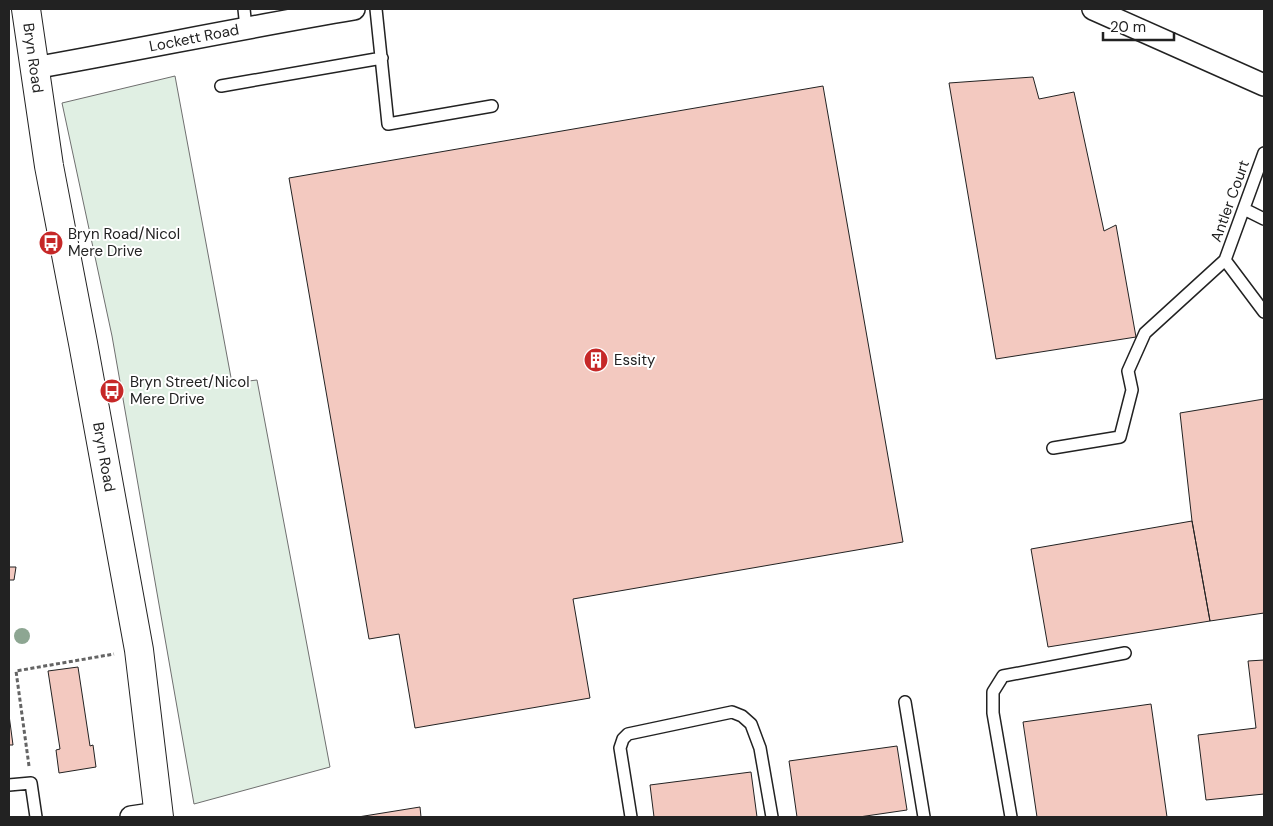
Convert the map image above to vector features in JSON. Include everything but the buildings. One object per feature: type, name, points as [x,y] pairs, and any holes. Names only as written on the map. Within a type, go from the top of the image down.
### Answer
[{"type":"main road","name":"Bryn Road","points":[[26,9],[52,183],[140,650],[158,815]]},
{"type":"street","name":"Lockett Road","points":[[34,68],[137,49],[245,18],[354,9]]},
{"type":"street","points":[[1093,9],[1264,85]]},
{"type":"street","points":[[131,817],[158,815]]},
{"type":"lane","points":[[376,9],[388,124],[492,106]]},
{"type":"lane","points":[[220,86],[382,58]]},
{"type":"lane","name":"Antler Court","points":[[1054,448],[1120,437],[1132,390],[1128,371],[1145,333],[1225,260],[1264,153]]},
{"type":"lane","points":[[1244,208],[1264,219]]},
{"type":"lane","name":"Antler Court","points":[[1225,260],[1264,312]]},
{"type":"lane","points":[[1010,817],[993,714],[992,692],[1003,676],[1125,654]]},
{"type":"lane","points":[[905,702],[924,817]]},
{"type":"lane","points":[[631,817],[620,748],[623,739],[628,734],[732,712],[742,716],[751,724],[760,748],[772,817]]},
{"type":"lane","points":[[9,785],[31,784],[36,817]]},
{"type":"path","points":[[31,784],[16,671],[140,650]]},
{"type":"green space","points":[[175,76],[232,383],[257,380],[330,767],[194,804],[112,336],[62,103]]},
{"type":"place","name":"Bryn Road/Nicol Mere Drive","points":[[51,243]]},
{"type":"place","name":"Essity","points":[[596,360]]},
{"type":"place","name":"Bryn Street/Nicol Mere Drive","points":[[112,391]]}]
